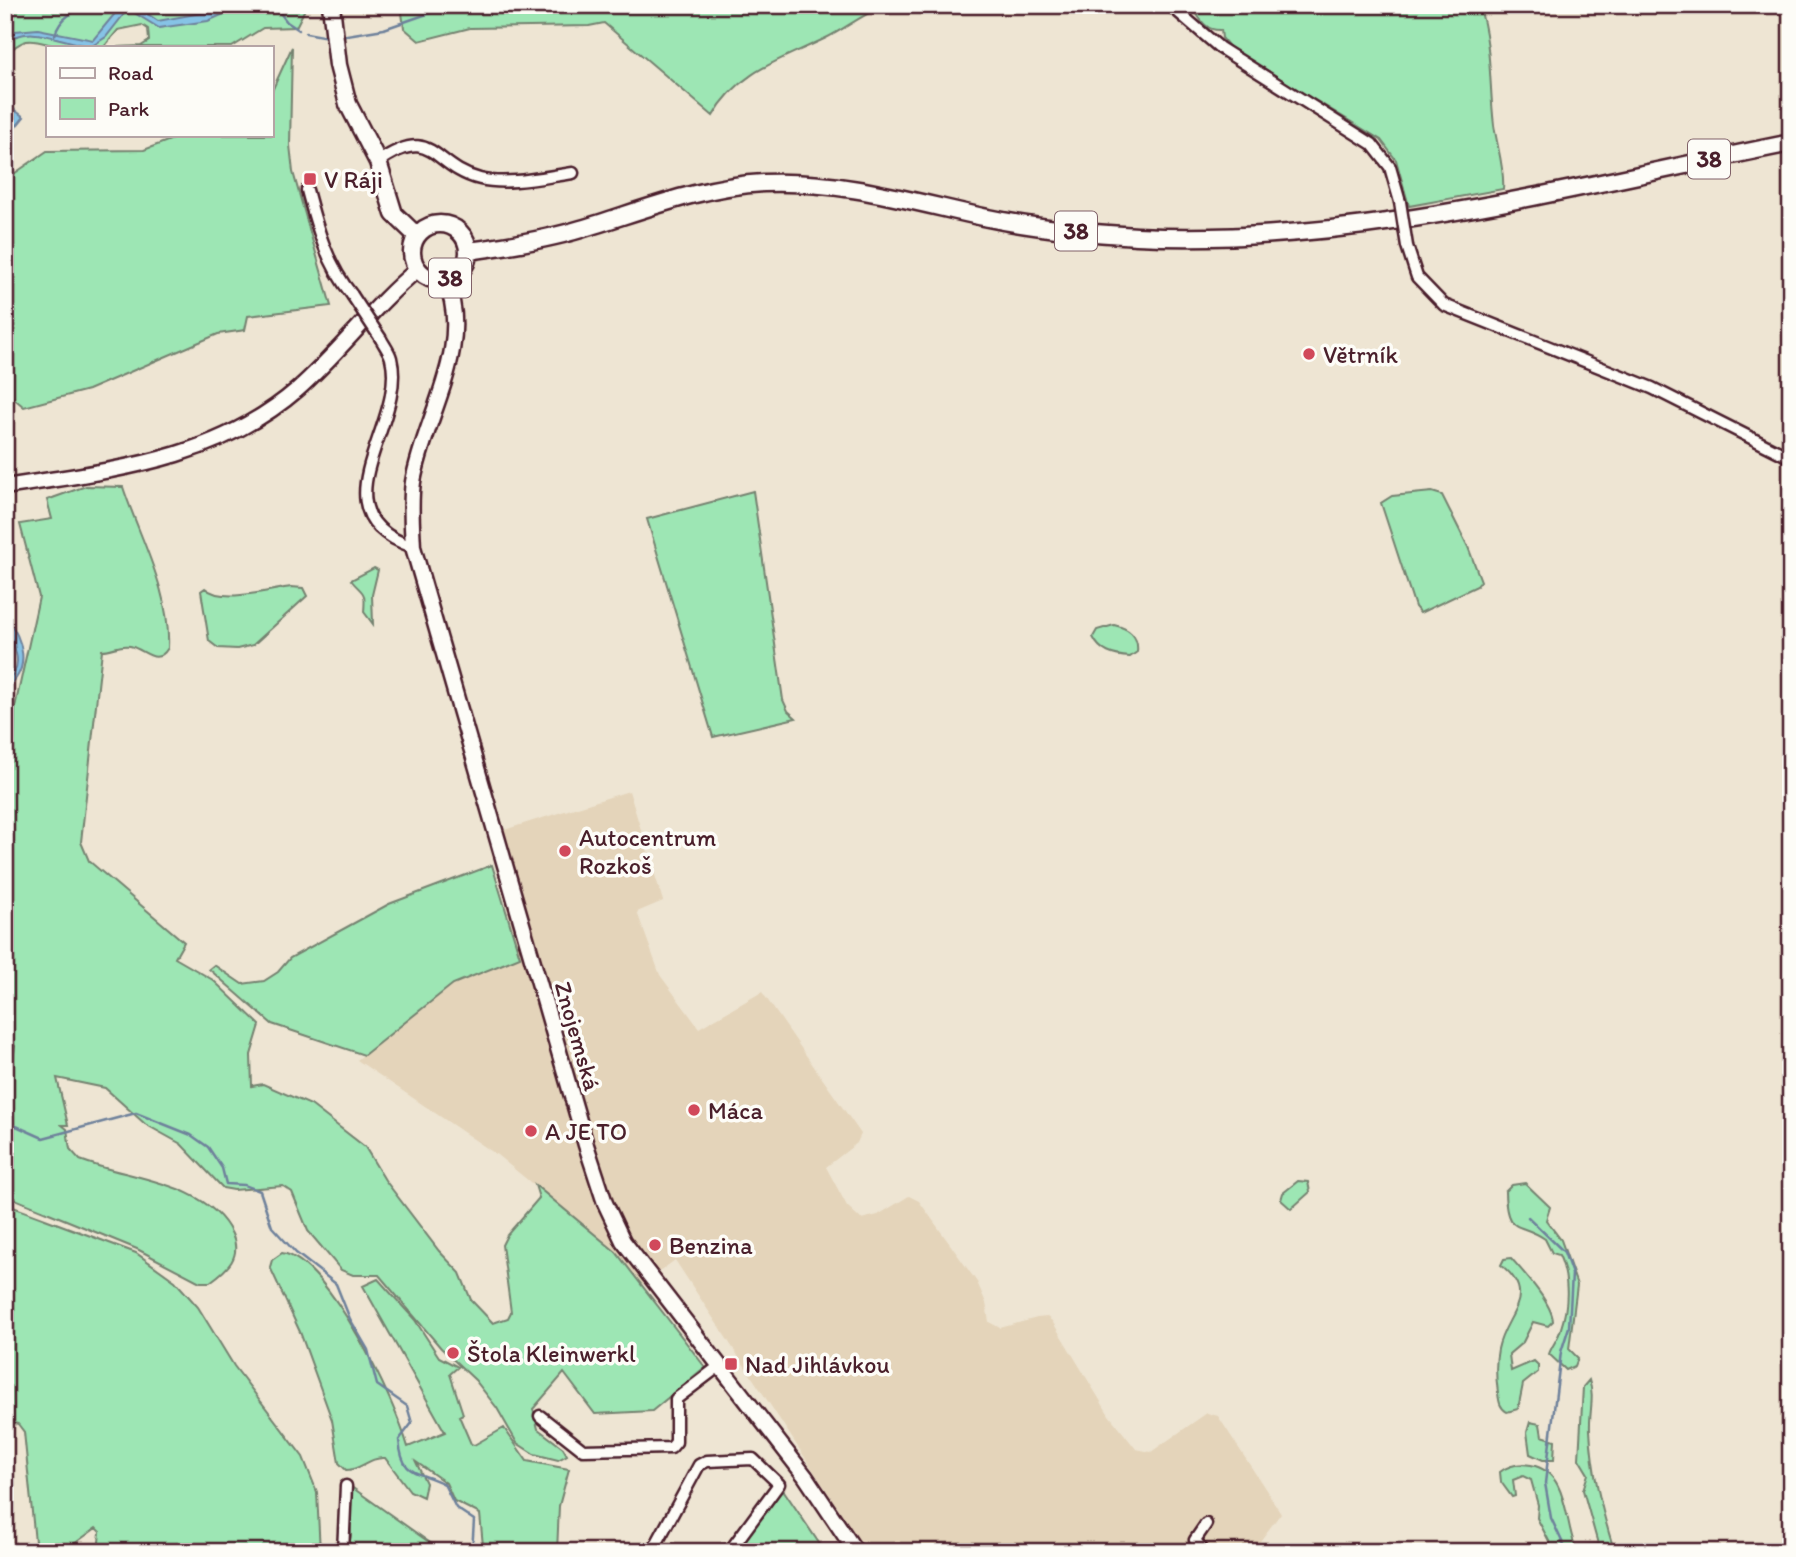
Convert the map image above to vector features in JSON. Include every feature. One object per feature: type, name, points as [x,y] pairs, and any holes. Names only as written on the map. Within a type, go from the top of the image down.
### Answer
[{"type":"main road","name":"38","points":[[331,5],[336,47],[348,104],[378,162],[394,214],[417,236]]},
{"type":"main road","name":"38","points":[[469,251],[579,230],[711,191],[785,183],[861,189],[988,218],[1056,229],[1140,236],[1268,234],[1456,209],[1791,143]]},
{"type":"main road","name":"38","points":[[431,225],[449,225],[463,235],[469,251],[460,273],[445,279],[432,279],[418,270],[412,253],[417,236],[431,225]]},
{"type":"main road","points":[[5,487],[158,462],[203,447],[247,425],[310,378],[382,302],[418,270]]},
{"type":"main road","name":"Znojemská","points":[[445,279],[453,307],[454,337],[413,482],[413,547],[446,670],[606,1203],[623,1241],[804,1476],[856,1552]]},
{"type":"street","points":[[1170,5],[1220,48],[1372,144],[1390,167],[1400,202],[1407,246],[1417,277],[1444,305],[1652,388],[1791,458]]},
{"type":"street","points":[[378,162],[401,147],[416,145],[480,179],[510,180],[573,173]]},
{"type":"street","points":[[307,190],[319,234],[335,274],[352,295],[391,357],[391,379],[367,480],[365,502],[376,527],[394,540],[413,547]]},
{"type":"street","points":[[540,1416],[583,1450],[671,1448],[676,1442],[676,1399],[718,1367]]},
{"type":"street","points":[[652,1552],[699,1465],[708,1461],[746,1458],[759,1462],[779,1485],[729,1552]]},
{"type":"street","points":[[343,1552],[346,1486]]},
{"type":"street","points":[[1204,1552],[1195,1540],[1206,1524]]},
{"type":"shaded area","points":[[629,791],[663,901],[637,912],[660,975],[699,1028],[762,992],[861,1134],[857,1143],[826,1167],[847,1206],[861,1219],[878,1215],[909,1196],[919,1201],[977,1282],[986,1303],[989,1322],[1000,1328],[1037,1318],[1047,1317],[1052,1321],[1109,1415],[1136,1449],[1151,1452],[1207,1413],[1218,1416],[1281,1513],[1252,1552],[867,1552],[675,1260],[640,1286],[616,1252],[497,1155],[357,1060],[453,983],[520,957],[488,835]]},
{"type":"green space","points":[[5,5],[307,5],[296,27],[263,28],[234,46],[141,46],[149,41],[148,29],[142,25],[118,30],[105,46],[57,46],[25,41],[5,56]]},
{"type":"green space","points":[[401,5],[888,5],[748,77],[723,101],[713,116],[604,23],[589,26],[470,28],[419,41],[404,28]]},
{"type":"green space","points":[[1191,5],[1479,5],[1488,50],[1503,189],[1409,206],[1396,160],[1381,140],[1231,49],[1222,38],[1221,30],[1206,26]]},
{"type":"green space","points":[[292,47],[290,145],[293,172],[331,306],[248,316],[245,330],[218,334],[88,390],[24,407],[5,391],[5,180],[47,151],[144,150],[180,136],[273,136],[273,89]]},
{"type":"green space","points":[[86,486],[123,487],[160,586],[168,627],[168,648],[159,656],[151,656],[130,646],[102,650],[81,842],[89,861],[184,942],[175,958],[213,980],[260,1025],[251,1055],[252,1086],[263,1084],[311,1105],[365,1147],[385,1180],[439,1251],[460,1273],[471,1300],[493,1323],[508,1318],[511,1312],[502,1245],[507,1235],[539,1198],[535,1185],[616,1252],[705,1367],[652,1411],[595,1414],[564,1373],[533,1409],[538,1429],[563,1448],[567,1455],[558,1460],[534,1454],[517,1443],[497,1408],[475,1380],[441,1348],[379,1275],[353,1275],[341,1270],[308,1231],[292,1192],[283,1186],[234,1190],[223,1188],[181,1144],[145,1124],[105,1088],[57,1078],[68,1125],[62,1125],[67,1129],[70,1149],[80,1160],[165,1184],[204,1203],[220,1216],[235,1242],[234,1256],[228,1267],[210,1282],[200,1282],[137,1249],[5,1195],[5,1090],[8,1096],[15,1046],[11,1042],[5,1076],[5,775],[14,742],[15,707],[39,597],[20,524],[52,519],[47,500]]},
{"type":"green space","points":[[753,491],[783,700],[788,711],[796,718],[713,737],[647,519]]},
{"type":"green space","points":[[1432,492],[1442,495],[1468,547],[1481,581],[1477,586],[1420,613],[1415,607],[1381,503],[1392,496]]},
{"type":"green space","points":[[374,568],[378,570],[372,595],[373,624],[364,612],[363,593],[351,580]]},
{"type":"green space","points":[[291,587],[303,588],[307,596],[253,645],[237,649],[218,648],[209,641],[201,591],[205,588],[213,593],[234,596]]},
{"type":"green space","points":[[1114,625],[1124,628],[1136,641],[1137,652],[1130,657],[1108,652],[1099,646],[1093,637],[1097,630]]},
{"type":"green space","points":[[492,865],[520,957],[453,984],[364,1055],[272,1024],[209,969],[214,965],[242,984],[264,981],[278,972],[290,958],[389,904]]},
{"type":"green space","points":[[1298,1181],[1308,1182],[1310,1192],[1291,1209],[1281,1200],[1283,1193]]},
{"type":"green space","points":[[1525,1183],[1550,1207],[1546,1220],[1561,1240],[1577,1285],[1569,1349],[1578,1358],[1575,1366],[1566,1370],[1549,1354],[1560,1332],[1567,1291],[1559,1255],[1552,1253],[1545,1239],[1511,1221],[1506,1206],[1505,1192],[1512,1185]]},
{"type":"green space","points":[[5,1204],[136,1253],[175,1281],[198,1307],[234,1366],[303,1457],[317,1492],[320,1552],[98,1552],[100,1532],[96,1528],[67,1549],[36,1552],[24,1432],[18,1424],[5,1420]]},
{"type":"green space","points":[[282,1253],[300,1262],[320,1280],[339,1306],[375,1368],[408,1447],[445,1432],[363,1286],[378,1279],[415,1320],[439,1357],[458,1367],[450,1374],[463,1414],[459,1416],[471,1444],[474,1445],[504,1428],[527,1461],[569,1469],[559,1506],[557,1552],[480,1552],[483,1546],[480,1514],[454,1501],[446,1483],[416,1462],[426,1483],[423,1497],[410,1491],[385,1458],[374,1459],[346,1470],[339,1463],[332,1420],[300,1332],[270,1267],[272,1260]]},
{"type":"green space","points":[[1511,1258],[1543,1297],[1553,1321],[1548,1326],[1533,1322],[1523,1342],[1509,1354],[1511,1371],[1534,1361],[1538,1365],[1538,1372],[1523,1384],[1518,1409],[1507,1412],[1499,1402],[1496,1365],[1502,1337],[1519,1296],[1518,1286],[1501,1265],[1504,1259]]},
{"type":"green space","points":[[1589,1380],[1592,1393],[1590,1430],[1595,1476],[1614,1550],[1549,1552],[1550,1543],[1537,1518],[1538,1505],[1531,1480],[1523,1476],[1513,1480],[1515,1496],[1512,1497],[1501,1482],[1500,1472],[1519,1464],[1543,1469],[1552,1477],[1563,1498],[1575,1546],[1598,1544],[1583,1490],[1588,1474],[1579,1459],[1583,1387]]},
{"type":"green space","points":[[1530,1422],[1540,1424],[1542,1436],[1555,1440],[1554,1460],[1543,1460],[1530,1454],[1527,1432]]},
{"type":"green space","points":[[350,1486],[443,1552],[347,1552],[351,1536]]},
{"type":"green space","points":[[782,1488],[825,1552],[732,1552]]},
{"type":"water","points":[[122,5],[136,6],[158,21],[244,5],[208,21],[159,28],[128,9],[106,37],[92,46],[36,34],[15,37],[5,44],[5,36],[15,31],[38,29],[93,40]]},
{"type":"water","points":[[5,103],[24,117],[10,134],[5,132]]},
{"type":"water","points":[[5,615],[17,634],[22,663],[14,681],[5,689],[5,682],[13,674],[17,658]]},
{"type":"waterway","points":[[55,35],[64,19],[90,5]]},
{"type":"waterway","points":[[208,5],[215,12]]},
{"type":"waterway","points":[[274,5],[287,22],[299,30]]},
{"type":"waterway","points":[[341,36],[384,29],[453,5]]},
{"type":"waterway","points":[[306,33],[328,37]]},
{"type":"waterway","points":[[5,1121],[43,1138],[136,1113],[191,1135],[208,1147],[222,1168],[226,1184],[244,1185],[260,1191],[272,1227],[296,1253],[336,1284],[350,1319],[368,1350],[377,1385],[407,1406],[412,1423],[399,1440],[404,1461],[413,1471],[444,1484],[456,1508],[474,1520],[472,1552]]},
{"type":"waterway","points":[[1528,1217],[1564,1252],[1572,1274],[1569,1327],[1561,1352],[1545,1483],[1551,1518],[1567,1552]]},
{"type":"place","name":"V Ráji","points":[[310,179]]},
{"type":"place","name":"Větrník","points":[[1309,354]]},
{"type":"place","name":"Autocentrum Rozkoš","points":[[565,851]]},
{"type":"place","name":"Máca","points":[[694,1110]]},
{"type":"place","name":"A JE TO","points":[[531,1131]]},
{"type":"place","name":"Benzina","points":[[655,1245]]},
{"type":"place","name":"Štola Kleinwerkl","points":[[453,1353]]},
{"type":"place","name":"Nad Jihlávkou","points":[[731,1364]]}]
